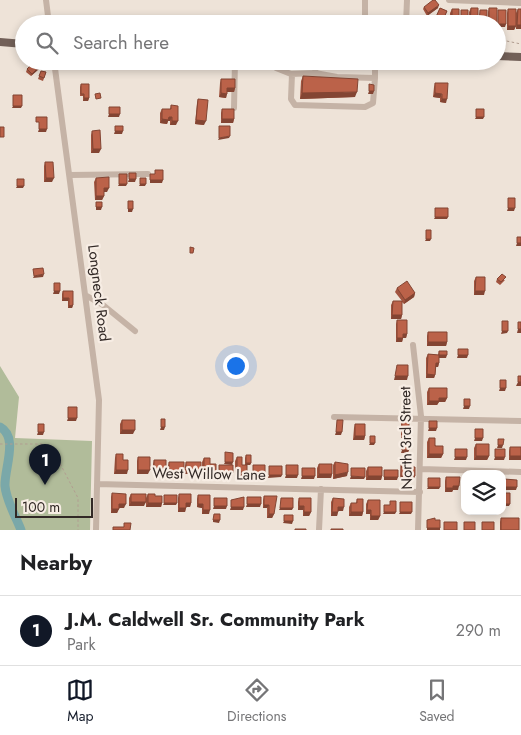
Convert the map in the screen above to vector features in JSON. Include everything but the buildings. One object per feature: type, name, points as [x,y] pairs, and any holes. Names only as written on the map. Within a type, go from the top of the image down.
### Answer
[{"type":"main road","points":[[0,44],[15,44]]},
{"type":"main road","points":[[506,56],[521,57]]},
{"type":"street","points":[[46,0],[48,15]]},
{"type":"street","points":[[365,0],[365,15]]},
{"type":"street","points":[[406,15],[407,0]]},
{"type":"street","points":[[449,0],[521,3]]},
{"type":"street","name":"Longneck Road","points":[[55,70],[100,409],[96,530]]},
{"type":"street","points":[[234,108],[235,70]]},
{"type":"street","points":[[281,70],[292,74],[316,73],[337,78],[375,78]]},
{"type":"street","points":[[292,74],[291,99],[295,105],[369,106],[374,99],[375,70]]},
{"type":"street","points":[[70,175],[148,174]]},
{"type":"street","points":[[86,296],[103,305],[135,331]]},
{"type":"street","name":"North 3rd Street","points":[[413,345],[421,420],[418,530]]},
{"type":"street","points":[[334,417],[421,420],[521,420]]},
{"type":"street","points":[[420,469],[521,472]]},
{"type":"street","name":"West Willow Lane","points":[[98,484],[420,492]]},
{"type":"street","points":[[319,530],[321,489]]},
{"type":"path","points":[[506,41],[521,44]]},
{"type":"path","points":[[0,444],[42,444],[53,450],[78,498],[78,530]]},
{"type":"green space","points":[[0,366],[19,397],[15,438],[92,441],[90,530],[0,530]]},
{"type":"waterway","points":[[0,427],[6,432],[10,446],[5,479],[6,491],[9,503],[21,530]]},
{"type":"place","name":"J.M. Caldwell Sr. Community Park","points":[[45,485]]}]
